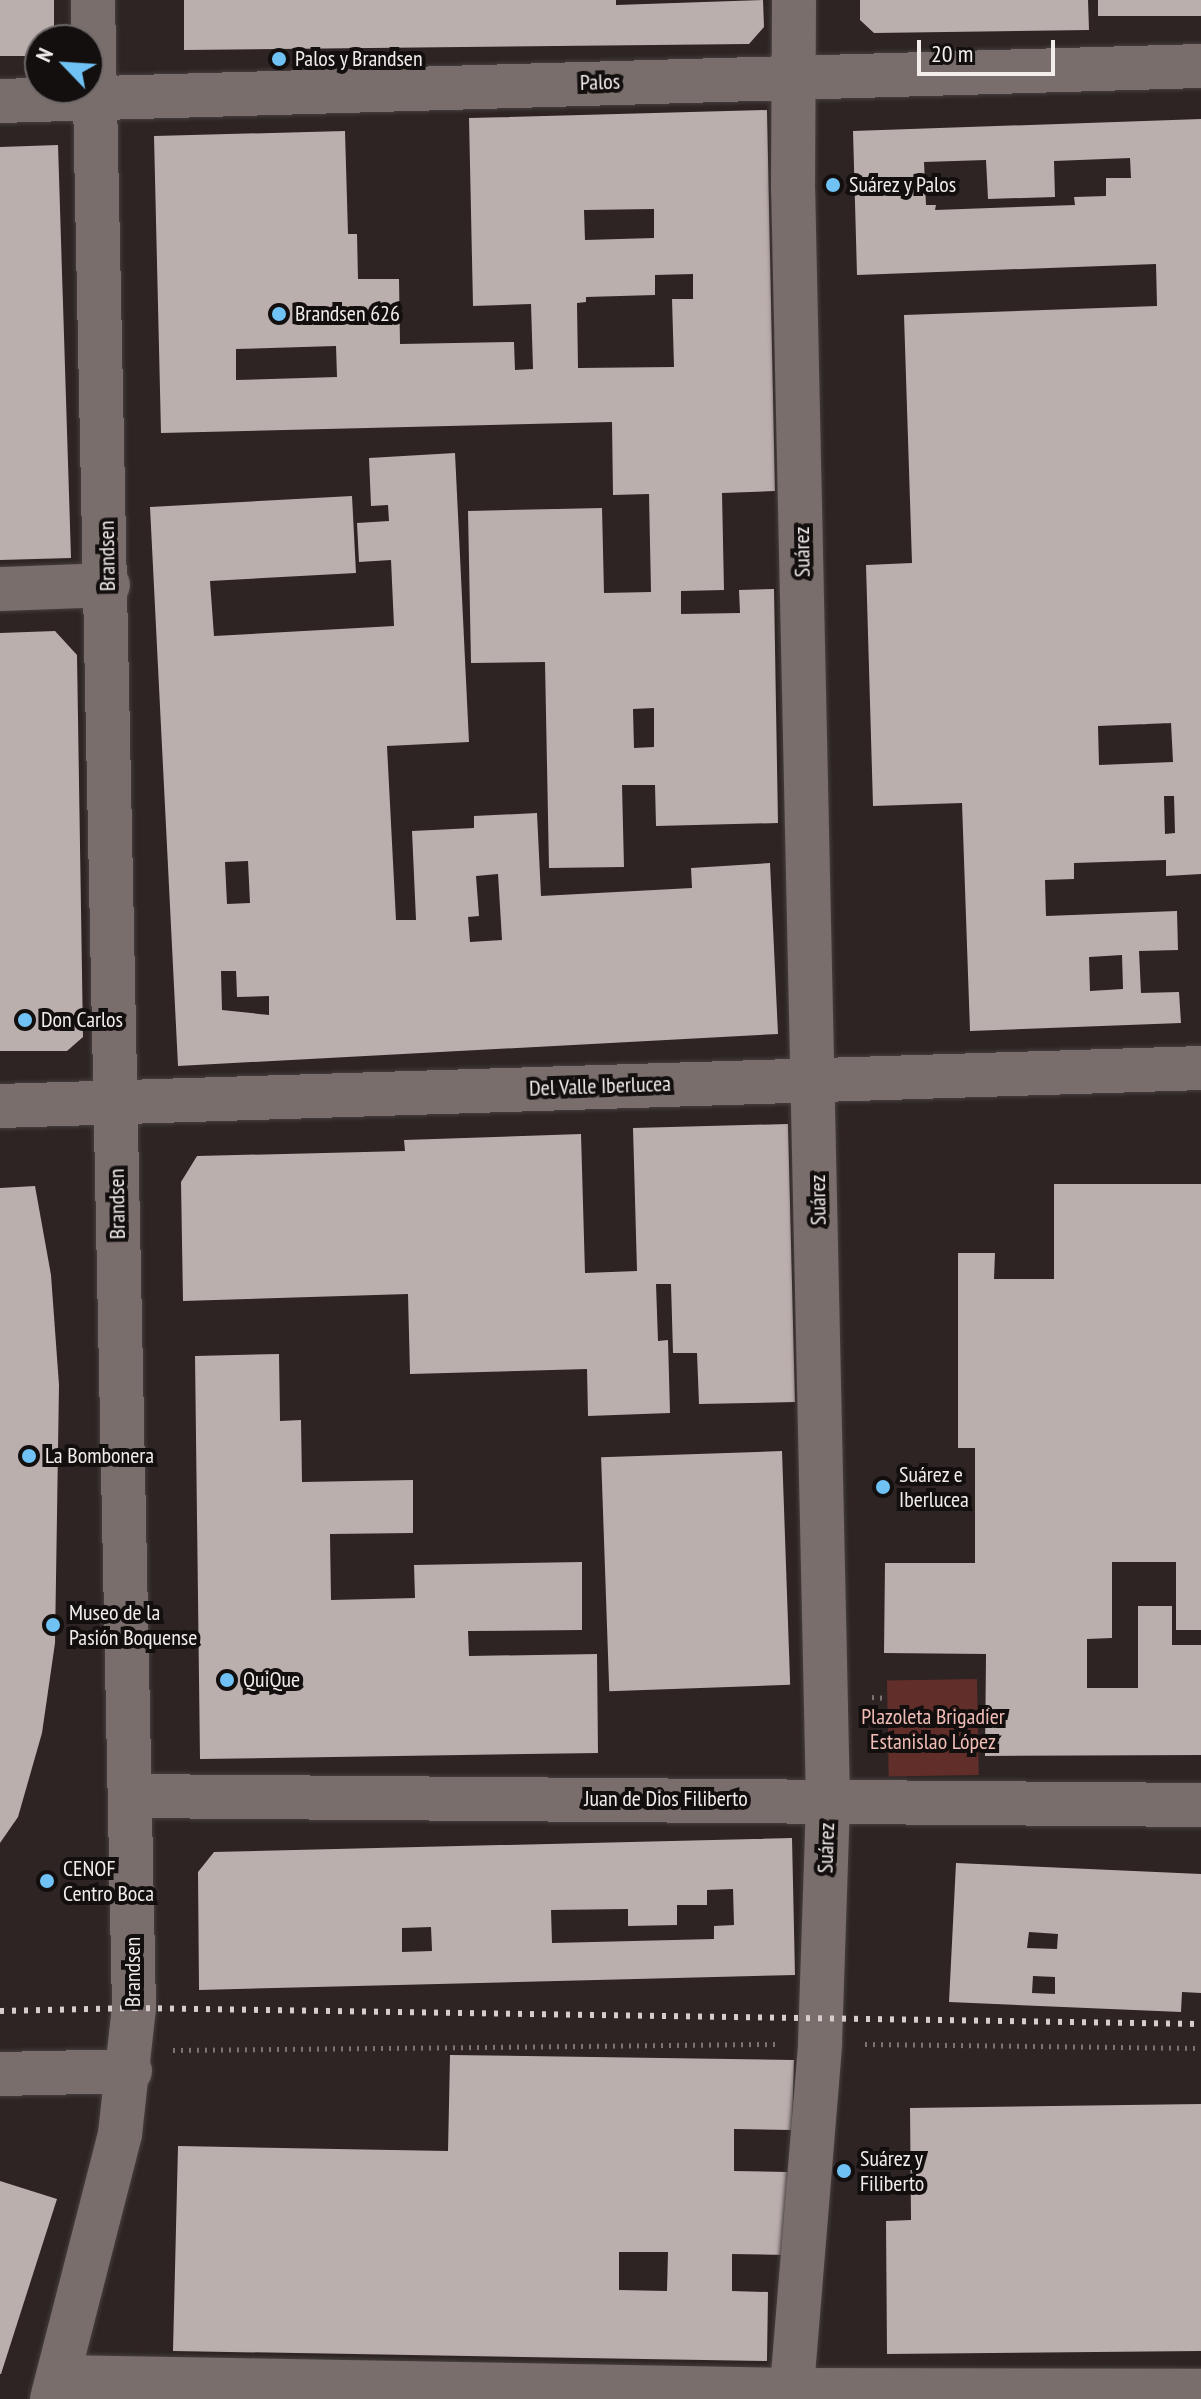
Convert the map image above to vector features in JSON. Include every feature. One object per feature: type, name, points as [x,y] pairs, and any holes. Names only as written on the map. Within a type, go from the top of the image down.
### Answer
[{"type":"street","name":"Brandsen","points":[[93,0],[94,24]]},
{"type":"street","name":"Suárez","points":[[792,2395],[820,2043],[828,1800],[816,1077],[793,189],[796,76],[794,0]]},
{"type":"street","name":"Palos","points":[[104,97],[1201,66]]},
{"type":"street","name":"Palos","points":[[0,101],[24,100]]},
{"type":"street","name":"Brandsen","points":[[55,2388],[120,2134],[131,2061],[130,1796],[96,104]]},
{"type":"street","points":[[0,589],[108,585]]},
{"type":"street","name":"Del Valle Iberlucea","points":[[0,1106],[115,1105],[816,1077],[1201,1068]]},
{"type":"street","name":"Juan de Dios Filiberto","points":[[130,1796],[1201,1805]]},
{"type":"street","points":[[0,2074],[131,2061]]},
{"type":"street","points":[[55,2388],[792,2395],[1201,2391]]},
{"type":"path","points":[[131,2061],[820,2043],[1201,2048]]},
{"type":"green space","name":"Plazoleta Brigadier Estanislao López","points":[[977,1679],[979,1775],[889,1777],[887,1681]]},
{"type":"building","points":[[0,0],[54,0],[54,24],[24,24],[24,56],[0,56]]},
{"type":"building","points":[[184,0],[616,0],[616,5],[763,0],[764,27],[749,44],[184,50]]},
{"type":"building","points":[[860,0],[1088,0],[1089,30],[874,33],[860,20]]},
{"type":"building","points":[[1098,0],[1201,0],[1201,16],[1098,16]]},
{"type":"building","points":[[767,110],[775,491],[722,493],[724,590],[681,591],[681,614],[740,613],[739,590],[774,589],[778,823],[656,826],[655,785],[622,785],[624,867],[549,868],[545,662],[471,663],[468,511],[602,508],[604,593],[651,592],[649,494],[613,495],[612,422],[161,433],[154,136],[345,131],[348,234],[357,234],[358,279],[399,279],[400,344],[514,342],[515,370],[533,369],[531,304],[473,306],[469,118]],"holes":[[[654,209],[654,238],[585,240],[584,210]],[[693,274],[693,299],[672,299],[674,367],[578,368],[577,303],[586,302],[586,297],[655,295],[655,275]],[[336,346],[337,377],[236,380],[236,349]],[[654,708],[654,747],[634,748],[633,709]]]},
{"type":"building","points":[[1201,119],[1201,874],[1166,876],[1166,860],[1074,863],[1074,879],[1045,880],[1046,916],[1177,911],[1178,950],[1139,951],[1141,993],[1179,992],[1181,1023],[970,1031],[962,803],[873,806],[866,565],[912,563],[904,315],[1157,306],[1156,264],[857,275],[853,131]],"holes":[[[1130,158],[1131,178],[1106,178],[1106,196],[1074,197],[1075,205],[935,210],[936,205],[926,205],[924,162],[986,160],[988,199],[1055,197],[1054,161]],[[1171,723],[1173,762],[1099,765],[1098,726]],[[1164,796],[1174,796],[1175,833],[1165,834]],[[1122,955],[1123,989],[1090,991],[1089,957]]]},
{"type":"building","points":[[58,145],[71,558],[0,560],[0,147]]},
{"type":"building","points":[[455,453],[469,742],[387,746],[396,920],[416,920],[412,831],[474,828],[474,816],[537,813],[541,896],[692,888],[691,868],[770,863],[778,1034],[178,1066],[150,507],[352,496],[356,573],[210,581],[214,636],[394,626],[391,560],[359,562],[357,523],[389,521],[388,505],[371,506],[369,458]],"holes":[[[248,861],[250,903],[227,904],[225,862]],[[498,874],[502,940],[470,942],[468,917],[479,916],[476,876]],[[221,971],[236,971],[237,997],[269,996],[269,1015],[222,1010]]]},
{"type":"building","points":[[55,631],[77,655],[83,1037],[67,1051],[0,1051],[0,633]]},
{"type":"building","points":[[788,1124],[795,1402],[699,1404],[697,1353],[673,1353],[671,1284],[656,1284],[658,1341],[668,1340],[670,1413],[588,1416],[587,1369],[410,1374],[408,1294],[183,1301],[181,1182],[197,1156],[405,1151],[404,1140],[581,1134],[585,1273],[637,1271],[633,1128]]},
{"type":"building","points":[[1054,1184],[1201,1184],[1201,1630],[1176,1630],[1176,1562],[1112,1562],[1112,1638],[1087,1639],[1087,1688],[1138,1688],[1138,1606],[1172,1606],[1172,1645],[1201,1645],[1201,1755],[985,1756],[986,1654],[884,1653],[885,1563],[975,1563],[975,1448],[958,1448],[958,1253],[995,1253],[994,1279],[1054,1279]]},
{"type":"building","name":"La Bombonera","points":[[35,1186],[51,1275],[59,1385],[55,1643],[42,1733],[18,1817],[0,1843],[0,1188]]},
{"type":"building","points":[[279,1354],[280,1421],[301,1420],[302,1482],[413,1480],[413,1533],[330,1534],[331,1600],[415,1598],[414,1565],[582,1562],[582,1630],[468,1631],[469,1656],[597,1654],[598,1753],[200,1759],[195,1356]]},
{"type":"building","points":[[782,1451],[790,1685],[609,1691],[601,1457]]},
{"type":"building","points":[[792,1838],[795,1975],[199,1990],[198,1872],[214,1852]],"holes":[[[733,1889],[734,1925],[714,1926],[714,1939],[552,1943],[551,1910],[628,1909],[628,1926],[677,1925],[677,1905],[707,1905],[707,1890]],[[431,1927],[432,1951],[402,1952],[402,1928]]]},
{"type":"building","points":[[956,1863],[1201,1874],[1201,1993],[1182,1992],[1181,2012],[949,2002]],"holes":[[[1029,1932],[1058,1934],[1057,1949],[1027,1948]],[[1033,1976],[1055,1977],[1055,1994],[1032,1993]]]},
{"type":"building","points":[[450,2055],[794,2060],[792,2130],[734,2129],[734,2171],[788,2172],[787,2255],[732,2254],[732,2291],[768,2292],[767,2361],[173,2351],[178,2146],[448,2151]],"holes":[[[619,2252],[668,2252],[667,2291],[619,2290]]]},
{"type":"building","points":[[1201,2104],[1201,2351],[887,2354],[886,2221],[911,2220],[910,2108]]},
{"type":"building","points":[[0,2181],[57,2199],[1,2374],[0,2374]]},
{"type":"railway","points":[[0,2011],[134,2008],[1201,2024]]},
{"type":"place","name":"Palos y Brandsen","points":[[279,59]]},
{"type":"place","name":"Suárez y Palos","points":[[833,185]]},
{"type":"place","name":"Brandsen 626","points":[[279,314]]},
{"type":"place","name":"Don Carlos","points":[[25,1020]]},
{"type":"place","name":"La Bombonera","points":[[29,1456]]},
{"type":"place","name":"Suárez e Iberlucea","points":[[883,1487]]},
{"type":"place","name":"Museo de la Pasión Boquense","points":[[53,1625]]},
{"type":"place","name":"QuiQue","points":[[227,1680]]},
{"type":"place","name":"CENOF Centro Boca","points":[[47,1881]]},
{"type":"place","name":"Suárez y Filiberto","points":[[844,2171]]}]
